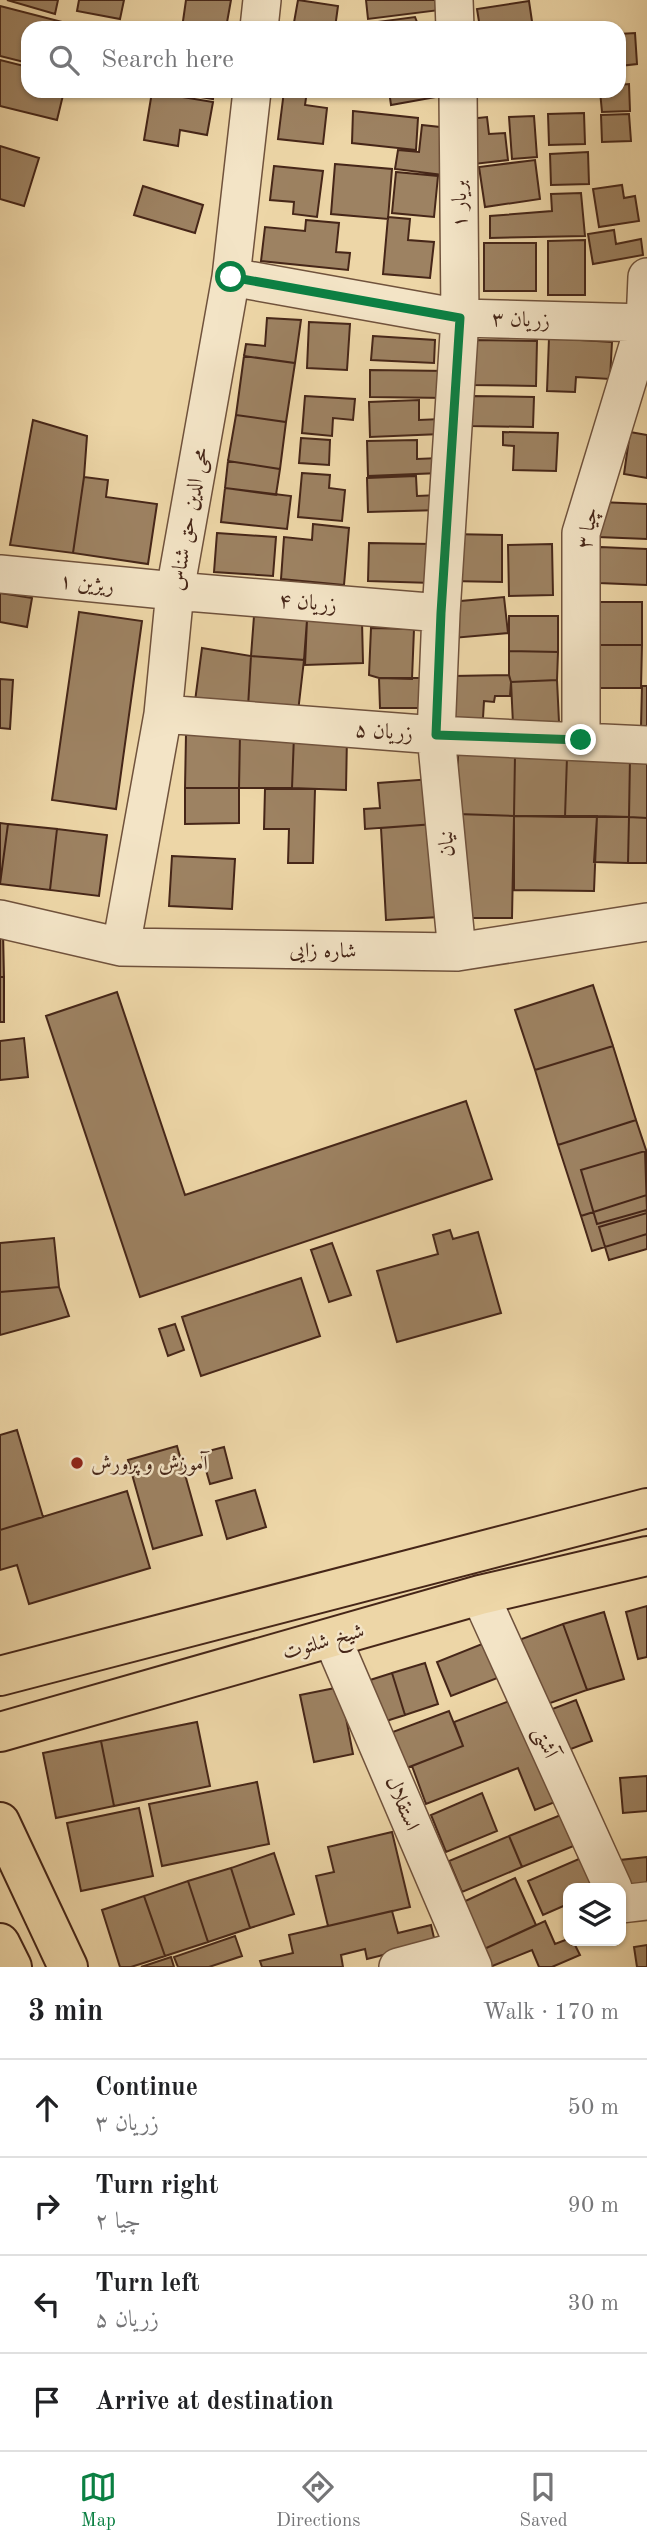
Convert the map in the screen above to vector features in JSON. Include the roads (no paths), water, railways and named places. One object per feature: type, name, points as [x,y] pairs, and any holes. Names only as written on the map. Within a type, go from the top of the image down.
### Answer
[{"type":"main road","points":[[0,1676],[647,1508]]},
{"type":"main road","name":"شیخ شلتوت","points":[[0,1732],[480,1595],[647,1556]]},
{"type":"main road","points":[[0,1822],[68,1967]]},
{"type":"main road","points":[[0,1943],[12,1967]]},
{"type":"street","points":[[260,21],[262,0]]},
{"type":"street","points":[[453,0],[454,21]]},
{"type":"street","name":"محی الدین حق شناس","points":[[121,947],[163,714],[175,592],[231,277],[251,98]]},
{"type":"street","name":"بریار ۱","points":[[441,613],[460,318],[458,98]]},
{"type":"street","name":"چیا ۳","points":[[581,740],[581,533],[646,323],[647,276]]},
{"type":"street","name":"زریان ۳","points":[[231,277],[460,318],[646,323]]},
{"type":"street","name":"ریژین ۱","points":[[0,574],[175,592]]},
{"type":"street","name":"زریان ۴","points":[[175,592],[441,613]]},
{"type":"street","name":"نیان","points":[[441,613],[436,735],[457,952]]},
{"type":"street","name":"زریان ۵","points":[[163,714],[436,735],[647,745]]},
{"type":"street","name":"شاره زایی","points":[[0,919],[121,947],[457,952],[647,922]]},
{"type":"street","name":"آشتی","points":[[480,1595],[611,1883]]},
{"type":"street","name":"استقلال","points":[[332,1638],[469,1958]]},
{"type":"street","points":[[626,1903],[647,1901]]},
{"type":"street","points":[[398,1967],[469,1958]]},
{"type":"place","name":"آموزش و پرورش","points":[[77,1463]]}]
